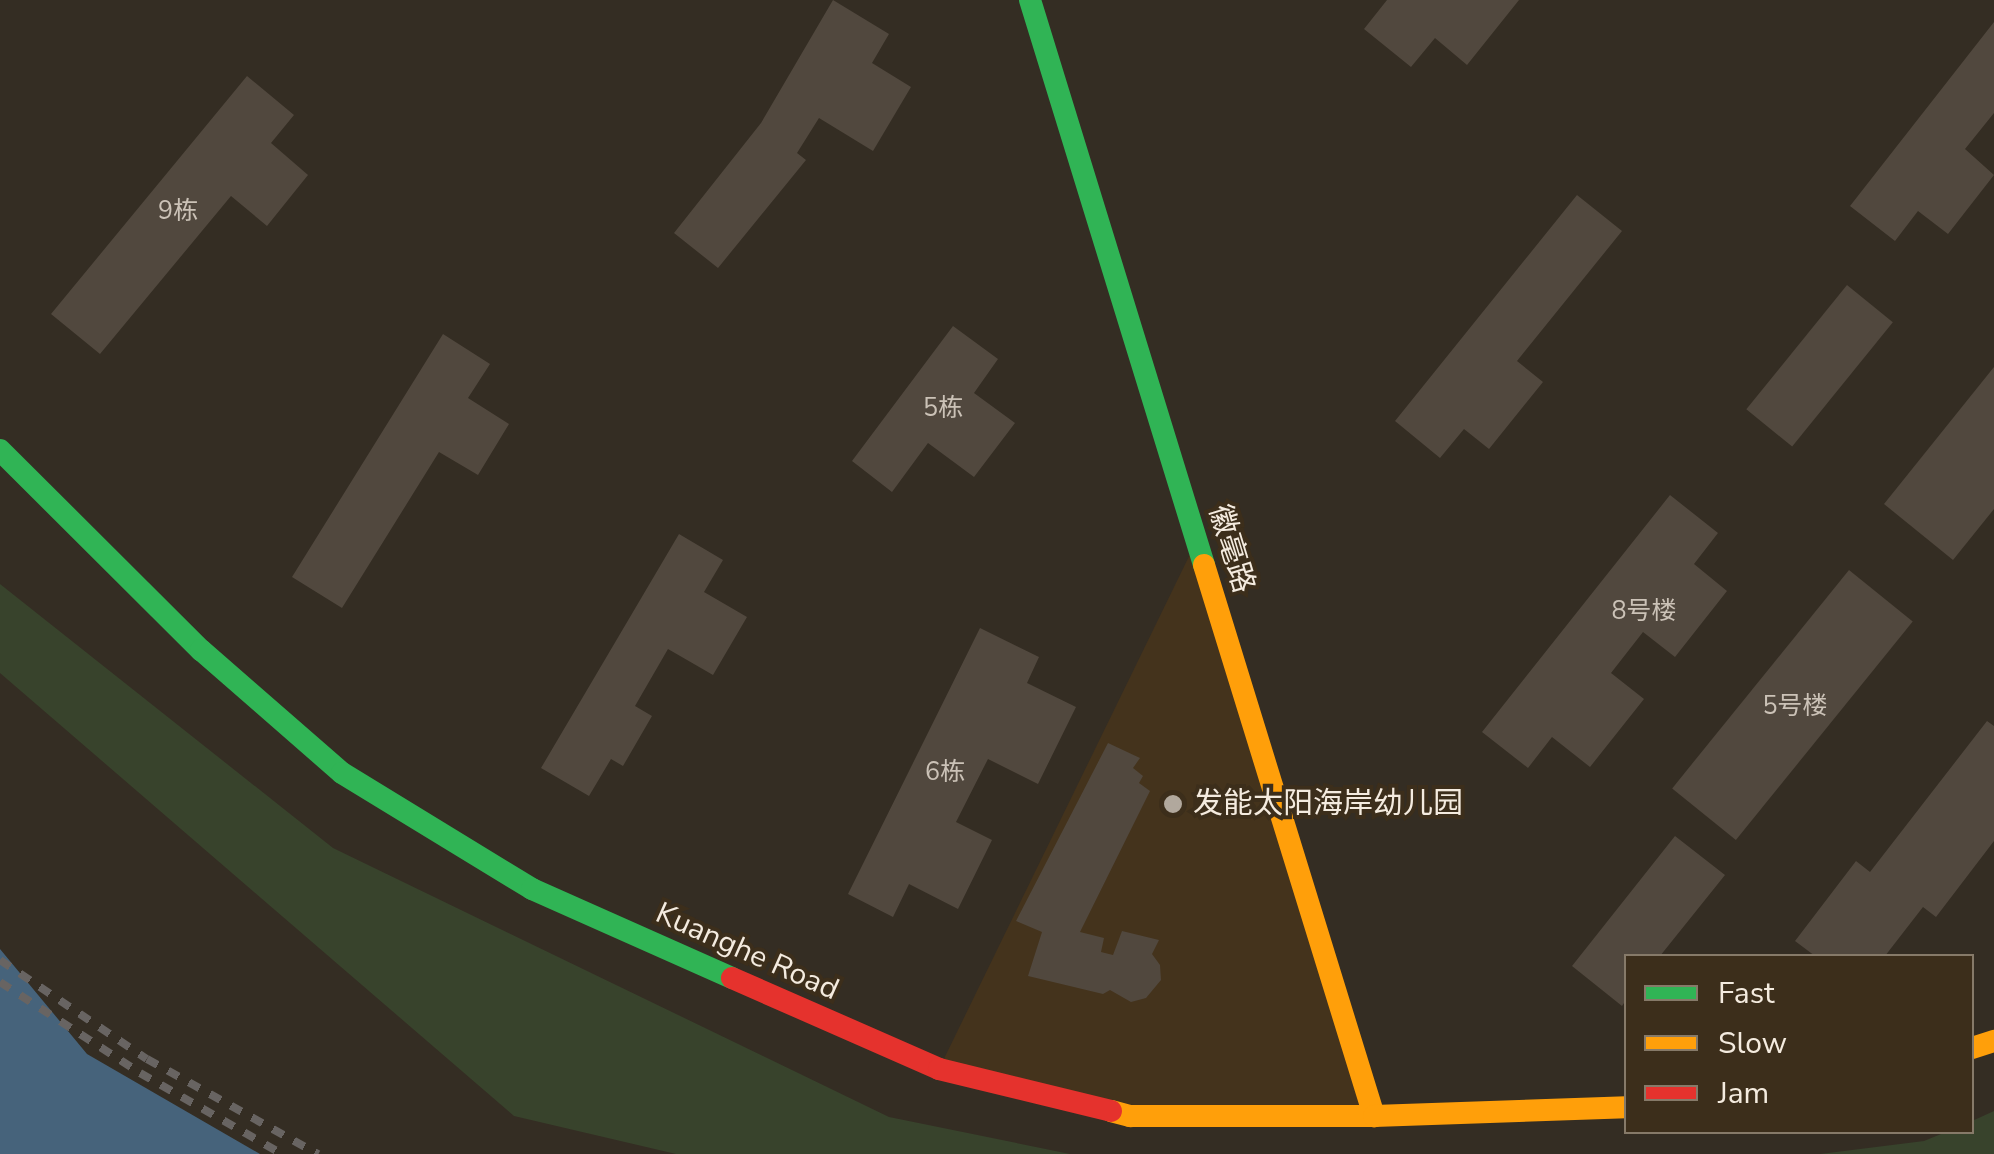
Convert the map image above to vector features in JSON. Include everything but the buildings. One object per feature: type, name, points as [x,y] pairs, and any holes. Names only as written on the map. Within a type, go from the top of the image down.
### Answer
[{"type":"street","name":"徽毫路","points":[[1030,0],[1374,1116]]},
{"type":"street","name":"Kuanghe Road","points":[[0,450],[201,650],[342,772],[532,890],[940,1069],[1130,1116],[1374,1116],[1624,1107]]},
{"type":"shaded area","name":"发能太阳海岸幼儿园","points":[[1197,540],[1374,1116],[1130,1116],[939,1069]]},
{"type":"green space","points":[[0,584],[333,848],[889,1117],[1070,1154],[676,1154],[514,1116],[0,673]]},
{"type":"green space","points":[[1994,1111],[1994,1154],[1820,1154],[1924,1141],[1941,1134],[1974,1134],[1974,1120]]},
{"type":"water","points":[[0,949],[87,1054],[260,1154],[0,1154]]},
{"type":"railway","points":[[0,960],[147,1059],[318,1154]]},
{"type":"railway","points":[[0,982],[140,1073],[282,1154]]},
{"type":"traffic: fast","points":[[1030,0],[1204,565]]},
{"type":"traffic: fast","points":[[0,450],[201,650],[342,773],[532,889],[732,978]]},
{"type":"traffic: slow","points":[[1204,565],[1374,1116]]},
{"type":"traffic: slow","points":[[1974,1047],[1994,1041]]},
{"type":"traffic: slow","points":[[1111,1111],[1130,1116],[1374,1116],[1624,1107]]},
{"type":"traffic: jam","points":[[732,978],[939,1069],[1111,1111]]},
{"type":"place","name":"发能太阳海岸幼儿园","points":[[1173,804]]}]
